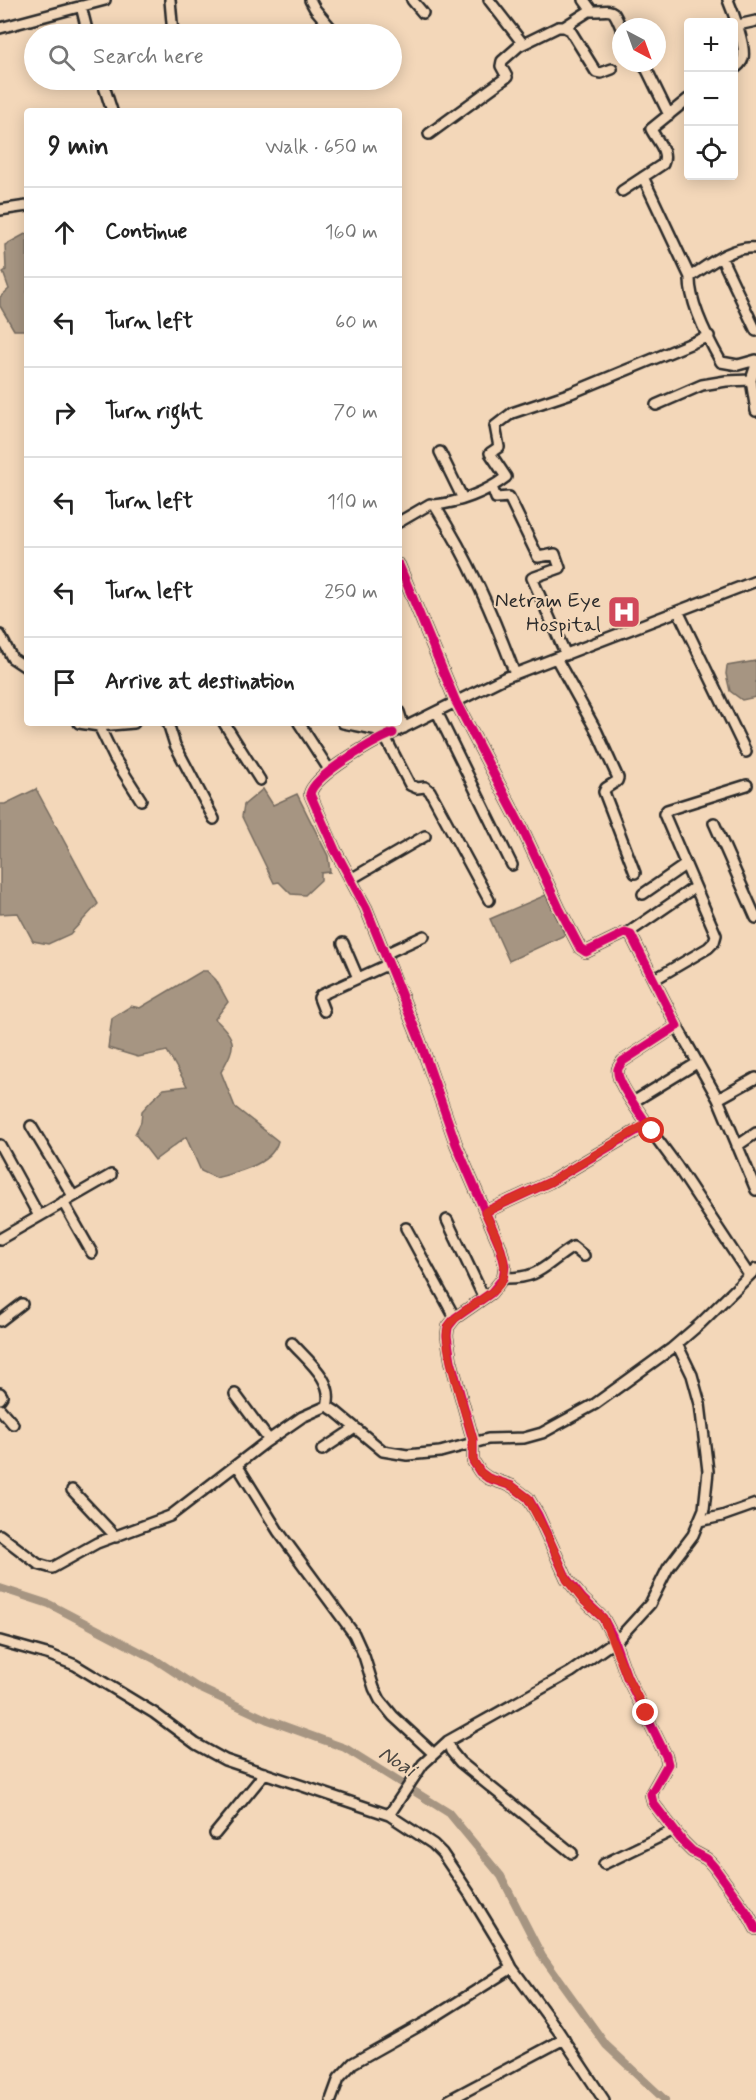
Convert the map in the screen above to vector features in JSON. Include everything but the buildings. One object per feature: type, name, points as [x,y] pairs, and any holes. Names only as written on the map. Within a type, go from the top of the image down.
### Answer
[{"type":"street","points":[[0,28],[105,0]]},
{"type":"street","points":[[170,0],[173,24]]},
{"type":"street","points":[[310,0],[328,24]]},
{"type":"street","points":[[412,0],[423,13]]},
{"type":"street","points":[[489,0],[520,40],[519,46]]},
{"type":"street","points":[[584,0],[592,11]]},
{"type":"street","points":[[728,0],[735,18]]},
{"type":"street","points":[[81,6],[86,24]]},
{"type":"street","points":[[564,27],[588,11],[609,10],[616,18]]},
{"type":"street","points":[[738,65],[744,55],[738,25],[756,21]]},
{"type":"street","points":[[429,134],[505,80],[507,74],[501,66],[502,61],[519,46],[558,27],[570,30],[596,72],[601,74],[612,69]]},
{"type":"street","points":[[648,72],[669,115]]},
{"type":"street","points":[[105,90],[111,108]]},
{"type":"street","points":[[622,191],[663,164],[666,158],[665,153],[651,129],[684,102]]},
{"type":"street","points":[[643,177],[690,277],[690,290],[721,362],[738,365],[756,360]]},
{"type":"street","points":[[0,210],[24,206]]},
{"type":"street","points":[[690,277],[722,257],[747,247],[756,248]]},
{"type":"street","points":[[722,257],[756,331]]},
{"type":"street","points":[[402,520],[430,504],[463,499],[492,487],[506,477],[490,453],[499,447],[495,426],[512,413],[611,377],[709,336]]},
{"type":"street","points":[[756,365],[751,380],[756,411]]},
{"type":"street","points":[[656,405],[702,386],[726,381],[751,380]]},
{"type":"street","points":[[441,452],[463,499]]},
{"type":"street","points":[[492,487],[496,498],[509,497],[538,558],[555,554],[560,568],[532,578],[566,655]]},
{"type":"street","points":[[434,505],[485,596],[515,674]]},
{"type":"street","points":[[402,572],[456,702],[521,826],[580,948],[586,952],[628,933],[695,887]]},
{"type":"street","points":[[756,581],[515,674],[456,702],[389,735],[330,771],[317,781],[311,788],[310,794],[331,841],[366,908],[420,1041],[456,1144],[500,1246],[505,1266],[503,1278],[484,1298],[455,1318],[448,1327],[451,1361],[473,1440],[473,1461],[480,1472],[488,1478],[512,1486],[528,1498],[567,1580],[582,1599],[603,1618],[627,1677],[666,1756],[668,1764],[651,1794],[653,1803],[692,1851],[714,1867],[756,1929]]},
{"type":"street","points":[[678,610],[746,752]]},
{"type":"street","points":[[0,635],[12,658],[24,666]]},
{"type":"street","points":[[0,660],[12,658]]},
{"type":"street","points":[[556,658],[597,732],[618,778],[604,792],[634,873]]},
{"type":"street","points":[[437,712],[512,865]]},
{"type":"street","points":[[402,722],[404,728]]},
{"type":"street","points":[[99,726],[115,759],[141,800]]},
{"type":"street","points":[[169,726],[184,765],[214,819]]},
{"type":"street","points":[[226,726],[260,780]]},
{"type":"street","points":[[301,726],[330,771]]},
{"type":"street","points":[[354,726],[389,735]]},
{"type":"street","points":[[389,735],[410,785],[417,789],[425,787],[430,791],[489,900]]},
{"type":"street","points":[[654,979],[708,948],[714,942],[716,935],[665,818],[667,810],[747,785]]},
{"type":"street","points":[[714,823],[756,918]]},
{"type":"street","points":[[351,879],[425,836]]},
{"type":"street","points":[[643,894],[685,864]]},
{"type":"street","points":[[628,933],[718,1099],[756,1189]]},
{"type":"street","points":[[385,954],[424,936]]},
{"type":"street","points":[[343,943],[358,978]]},
{"type":"street","points":[[324,1011],[319,998],[321,995],[389,964]]},
{"type":"street","points":[[327,1406],[383,1451],[407,1455],[440,1452],[488,1439],[524,1438],[542,1433],[595,1404],[677,1344],[752,1272],[646,1124],[618,1076],[618,1069],[623,1061],[677,1026]]},
{"type":"street","points":[[633,1102],[698,1063]]},
{"type":"street","points":[[718,1099],[756,1078]]},
{"type":"street","points":[[485,1212],[550,1182],[646,1124]]},
{"type":"street","points":[[31,1126],[73,1196]]},
{"type":"street","points":[[737,1146],[756,1133]]},
{"type":"street","points":[[0,1145],[39,1216]]},
{"type":"street","points":[[0,1239],[111,1175]]},
{"type":"street","points":[[63,1202],[92,1253]]},
{"type":"street","points":[[447,1220],[484,1298]]},
{"type":"street","points":[[406,1228],[455,1318]]},
{"type":"street","points":[[503,1278],[525,1278],[533,1275],[573,1247],[584,1256]]},
{"type":"street","points":[[2,1315],[22,1304]]},
{"type":"street","points":[[0,1535],[38,1564],[52,1568],[97,1543],[170,1516],[268,1440],[302,1417],[327,1406],[330,1398],[327,1384],[292,1343]]},
{"type":"street","points":[[389,1815],[423,1764],[448,1741],[571,1672],[614,1641],[650,1604],[668,1568],[693,1536],[704,1509],[708,1471],[700,1404],[692,1375],[677,1344]]},
{"type":"street","points":[[0,1393],[2,1396],[0,1399]]},
{"type":"street","points":[[235,1394],[268,1440]]},
{"type":"street","points":[[0,1409],[13,1424]]},
{"type":"street","points":[[322,1450],[355,1428]]},
{"type":"street","points":[[237,1465],[278,1531],[354,1634],[380,1700],[393,1716],[434,1754]]},
{"type":"street","points":[[72,1490],[116,1537]]},
{"type":"street","points":[[699,1521],[756,1504]]},
{"type":"street","points":[[0,1641],[50,1654],[75,1665],[154,1713],[196,1744],[225,1760],[389,1815],[433,1844],[442,1853],[500,1944],[512,1968],[564,2039],[604,2100]]},
{"type":"street","points":[[448,1741],[460,1762],[572,1853]]},
{"type":"street","points":[[214,1834],[265,1773]]},
{"type":"street","points":[[604,1864],[674,1830]]},
{"type":"street","points":[[331,2100],[339,2078],[353,2062],[426,2022],[512,1968]]},
{"type":"street","points":[[449,2100],[564,2039]]},
{"type":"shaded area","points":[[24,235],[24,330],[14,330],[0,306],[0,297],[9,289],[3,272],[6,270],[5,245]]},
{"type":"shaded area","points":[[756,661],[756,697],[742,700],[730,691],[726,674],[727,666]]},
{"type":"shaded area","points":[[36,789],[98,904],[70,934],[48,944],[33,941],[18,913],[0,914],[0,804],[5,804]]},
{"type":"shaded area","points":[[263,789],[273,805],[297,794],[328,856],[330,872],[321,873],[321,880],[305,895],[291,894],[279,882],[274,883],[242,817],[244,805]]},
{"type":"shaded area","points":[[546,895],[565,935],[509,961],[490,919]]},
{"type":"shaded area","points":[[202,971],[207,971],[216,980],[228,1002],[215,1019],[231,1039],[232,1050],[221,1072],[235,1107],[278,1141],[269,1156],[261,1162],[216,1178],[201,1171],[186,1137],[155,1160],[135,1134],[141,1122],[142,1111],[152,1100],[164,1089],[187,1086],[167,1051],[138,1057],[108,1048],[112,1018],[131,1006],[140,1008]]},
{"type":"waterway","name":"Noai","points":[[0,1588],[49,1604],[156,1660],[197,1687],[268,1720],[345,1748],[449,1813],[501,1876],[542,1956],[606,2045],[665,2100]]},
{"type":"cycle path","points":[[402,572],[456,702],[521,826],[580,948],[586,952],[625,933],[631,935],[677,1026],[623,1061],[618,1068],[620,1081],[645,1121],[646,1124],[643,1127],[550,1182],[485,1212]]},
{"type":"cycle path","points":[[393,733],[333,768],[314,786],[310,794],[335,850],[366,908],[420,1041],[456,1144],[500,1246],[505,1266],[503,1278],[491,1293],[455,1318],[448,1327],[451,1361],[473,1440],[473,1461],[480,1472],[488,1478],[512,1486],[528,1498],[567,1579],[583,1599],[603,1618],[612,1635],[627,1677],[666,1756],[668,1764],[651,1794],[653,1803],[683,1842],[692,1851],[707,1859],[714,1867],[756,1929]]},
{"type":"place","name":"Netram Eye Hospital","points":[[624,612]]},
{"type":"route","points":[[646,1713],[627,1677],[612,1635],[603,1618],[582,1599],[567,1580],[528,1498],[512,1486],[488,1478],[476,1467],[471,1453],[473,1440],[451,1361],[447,1336],[448,1327],[455,1318],[491,1293],[503,1278],[505,1266],[500,1246],[485,1212],[550,1182],[620,1142],[646,1124],[652,1131]]}]
